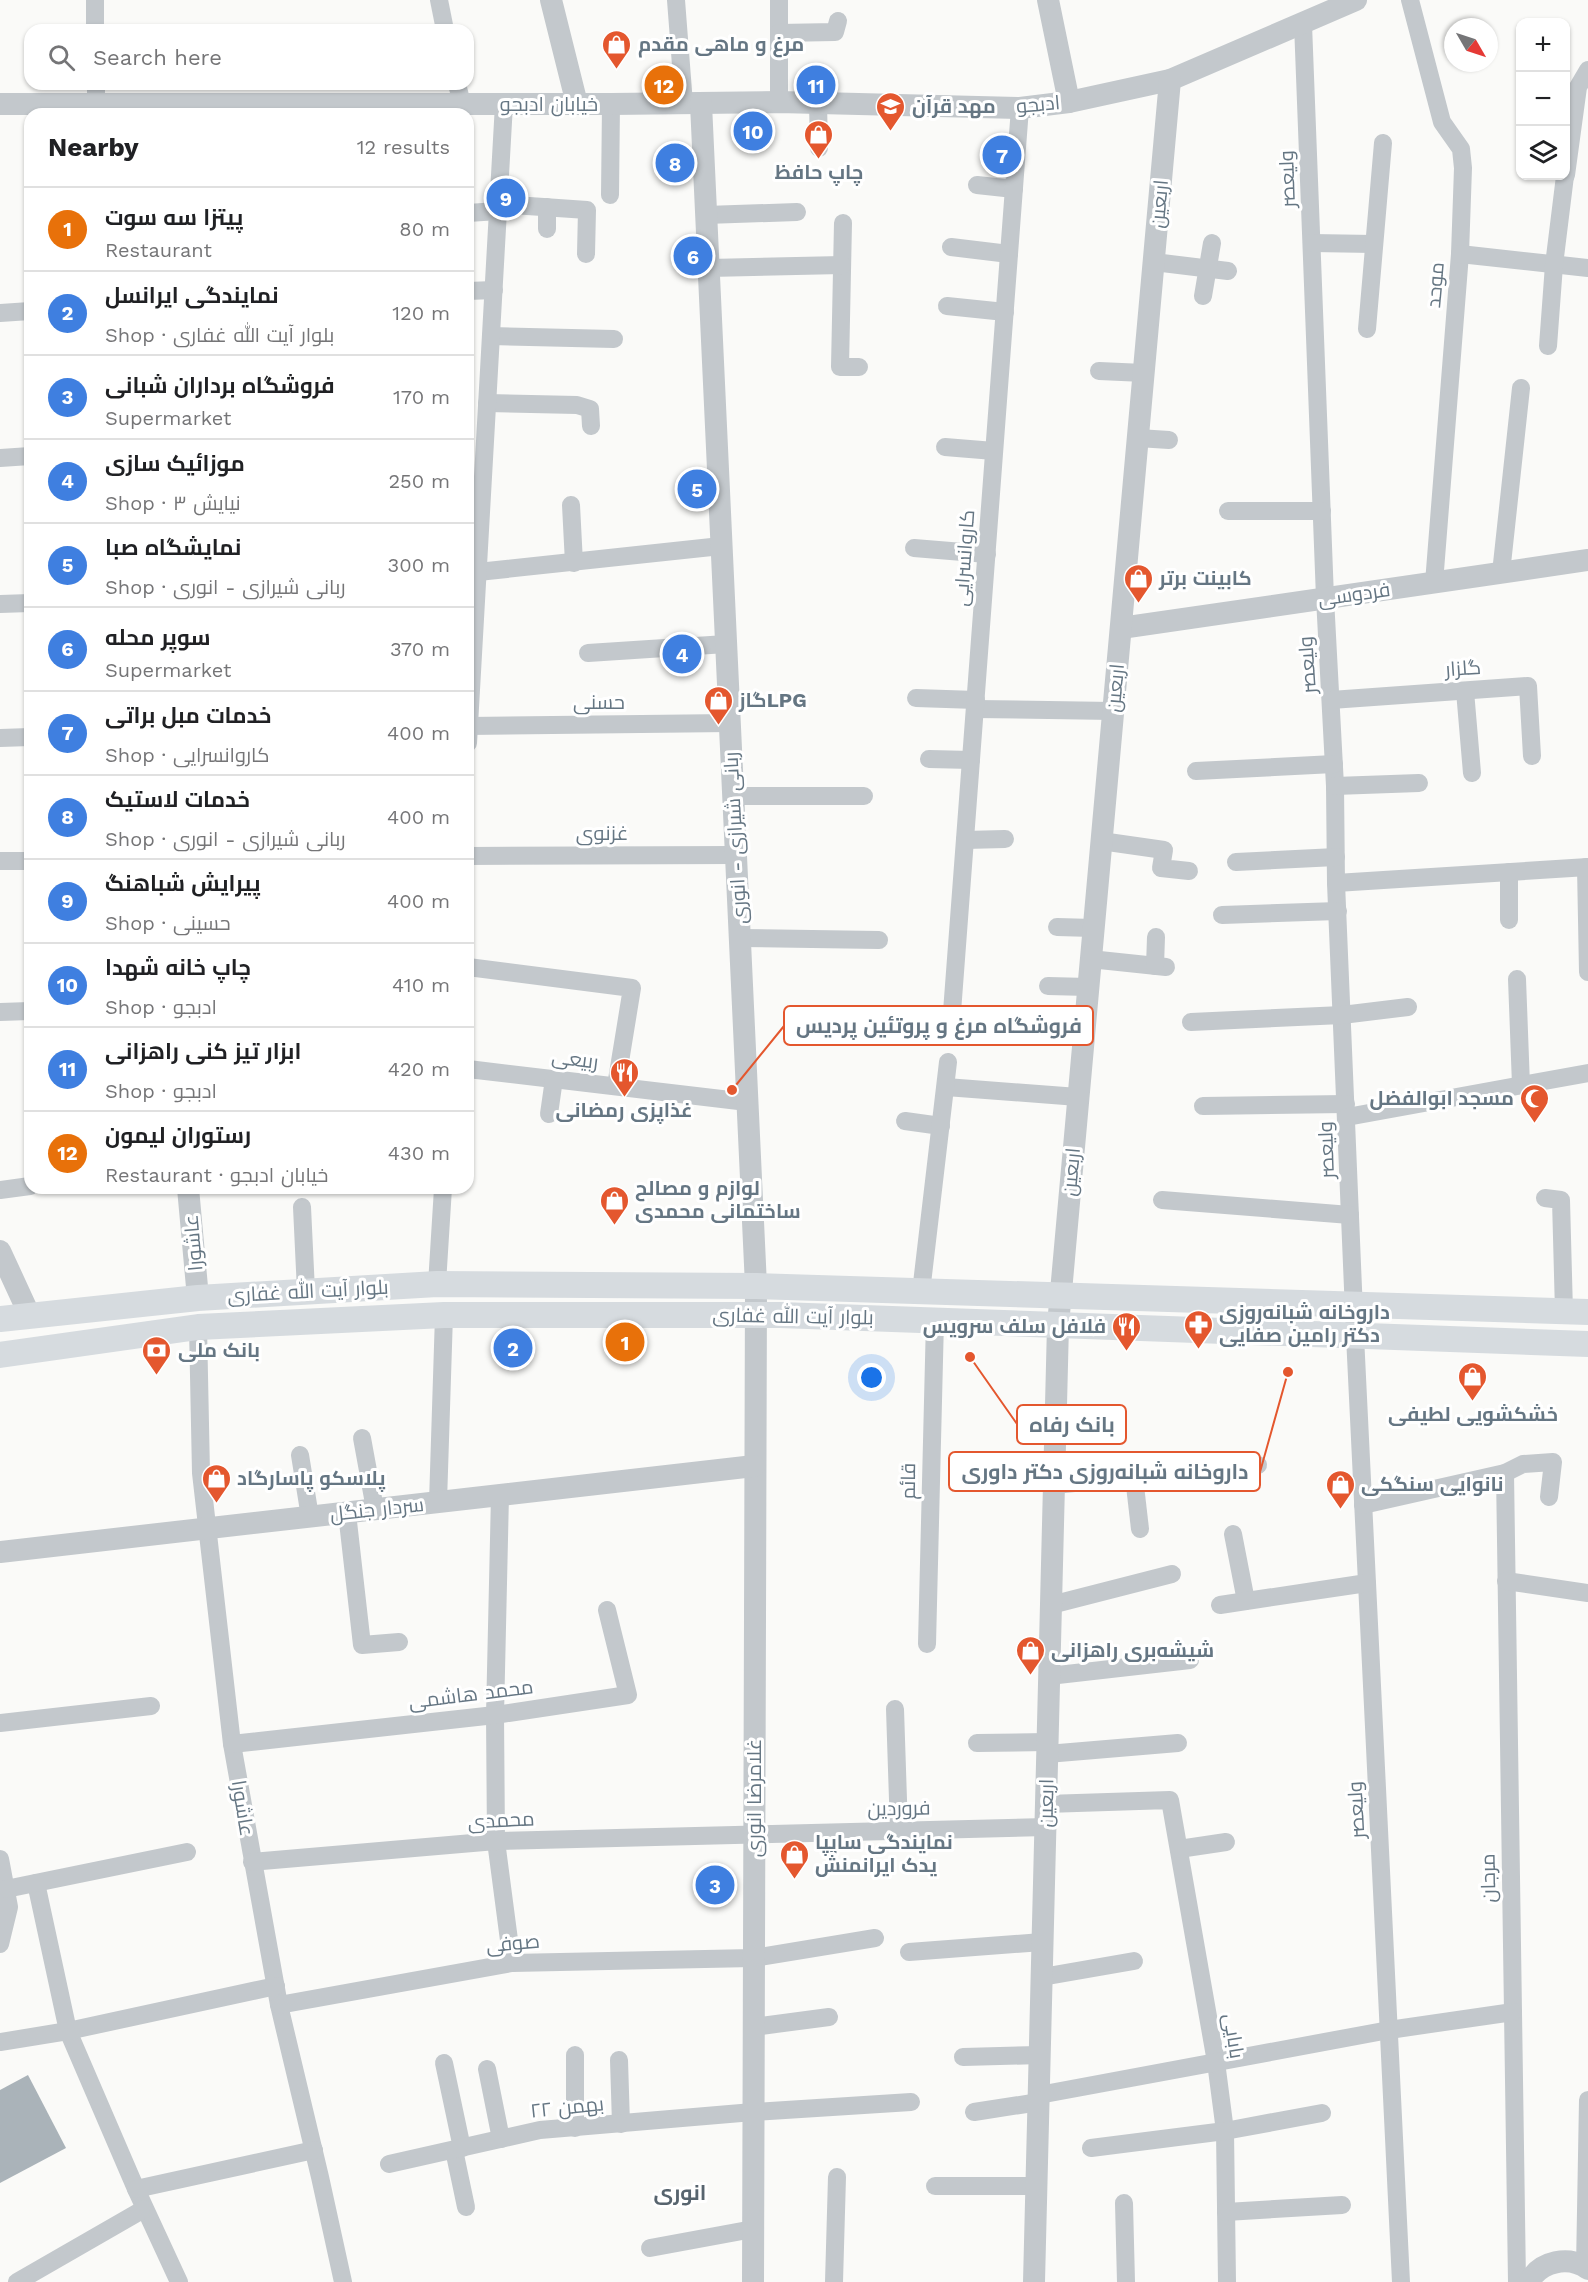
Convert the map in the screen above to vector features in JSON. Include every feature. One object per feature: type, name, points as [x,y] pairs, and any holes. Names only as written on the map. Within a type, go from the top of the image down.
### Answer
[{"type":"main road","name":"بلوار آیت الله غفاری","points":[[0,1319],[29,1314],[198,1298],[437,1284],[756,1286],[1576,1312]]},
{"type":"main road","points":[[198,1298],[198,1327]]},
{"type":"main road","name":"بلوار آیت الله غفاری","points":[[0,1355],[198,1327],[444,1315],[754,1315],[1588,1344]]},
{"type":"street","points":[[95,0],[95,24]]},
{"type":"street","points":[[439,0],[444,24]]},
{"type":"street","points":[[551,0],[577,104]]},
{"type":"street","points":[[676,0],[693,104]]},
{"type":"street","points":[[779,0],[779,102]]},
{"type":"street","points":[[1048,0],[1069,102]]},
{"type":"street","name":"ادبجو","points":[[693,104],[779,102],[1020,108],[1069,102],[1170,80],[1356,0]]},
{"type":"street","name":"موحد","points":[[1410,0],[1442,122],[1461,149],[1463,168],[1460,254],[1434,583]]},
{"type":"street","points":[[779,33],[835,33],[838,21]]},
{"type":"street","name":"ولیعصر","points":[[1303,24],[1355,1336],[1401,2282]]},
{"type":"street","points":[[1570,141],[1578,87],[1588,70]]},
{"type":"street","name":"اربعین","points":[[1034,2282],[1058,1325],[1170,80]]},
{"type":"street","name":"خیابان ادبجو","points":[[0,104],[460,94],[504,104],[693,104]]},
{"type":"street","points":[[818,103],[819,148]]},
{"type":"street","points":[[504,104],[487,403],[477,441],[474,582],[574,562],[721,546]]},
{"type":"street","points":[[610,104],[610,195]]},
{"type":"street","name":"ربانی شیرازی - انوری","points":[[693,104],[706,215],[709,268],[756,1286],[754,1315]]},
{"type":"street","name":"کاروانسرایی","points":[[952,1012],[1020,108]]},
{"type":"street","points":[[1367,329],[1383,143]]},
{"type":"street","points":[[1548,346],[1554,266],[1564,180]]},
{"type":"street","points":[[977,185],[1014,189]]},
{"type":"street","points":[[547,207],[547,229]]},
{"type":"street","points":[[474,212],[499,208],[547,207],[587,210],[586,254]]},
{"type":"street","points":[[706,215],[797,212]]},
{"type":"street","points":[[843,223],[840,367],[859,367]]},
{"type":"street","points":[[1203,296],[1212,243]]},
{"type":"street","points":[[1312,243],[1374,244]]},
{"type":"street","points":[[951,248],[1010,254]]},
{"type":"street","points":[[1460,254],[1588,268]]},
{"type":"street","points":[[1154,262],[1228,271]]},
{"type":"street","points":[[709,268],[842,265]]},
{"type":"street","points":[[474,291],[494,290]]},
{"type":"street","points":[[947,306],[1005,312]]},
{"type":"street","points":[[0,314],[24,312]]},
{"type":"street","points":[[491,336],[614,339]]},
{"type":"street","points":[[1099,370],[1144,373]]},
{"type":"street","points":[[1501,573],[1521,388]]},
{"type":"street","points":[[487,403],[577,405],[590,409],[591,426]]},
{"type":"street","points":[[1138,438],[1169,440]]},
{"type":"street","points":[[945,447],[994,452]]},
{"type":"street","points":[[0,458],[24,456]]},
{"type":"street","points":[[571,505],[574,562]]},
{"type":"street","points":[[1228,511],[1323,512]]},
{"type":"street","points":[[914,548],[987,554]]},
{"type":"street","name":"فردوسی","points":[[1120,628],[1588,560]]},
{"type":"street","points":[[0,604],[24,603]]},
{"type":"street","points":[[588,653],[726,644]]},
{"type":"street","name":"گلزار","points":[[1331,700],[1528,686],[1532,756]]},
{"type":"street","points":[[1465,691],[1472,773]]},
{"type":"street","points":[[916,698],[975,704],[1113,711]]},
{"type":"street","name":"حسنی","points":[[474,731],[730,723]]},
{"type":"street","points":[[0,738],[24,737]]},
{"type":"street","points":[[929,759],[971,760]]},
{"type":"street","points":[[1196,771],[1334,764]]},
{"type":"street","points":[[1335,786],[1419,783]]},
{"type":"street","points":[[733,796],[864,796]]},
{"type":"street","points":[[965,840],[1005,839]]},
{"type":"street","points":[[1101,841],[1164,850],[1161,868],[1189,871]]},
{"type":"street","name":"غزنوی","points":[[474,856],[736,855]]},
{"type":"street","points":[[1236,862],[1336,857]]},
{"type":"street","points":[[0,861],[24,861]]},
{"type":"street","points":[[1336,882],[1587,867],[1588,972]]},
{"type":"street","points":[[1509,872],[1509,920]]},
{"type":"street","points":[[1222,915],[1338,911]]},
{"type":"street","points":[[1057,927],[1093,928]]},
{"type":"street","points":[[1090,959],[1161,966],[1156,937]]},
{"type":"street","points":[[739,938],[879,940]]},
{"type":"street","points":[[474,968],[632,988],[616,1086]]},
{"type":"street","points":[[1517,979],[1521,1085]]},
{"type":"street","points":[[1048,986],[1088,987]]},
{"type":"street","points":[[1191,1022],[1342,1015],[1408,1007]]},
{"type":"street","points":[[0,1012],[24,1011]]},
{"type":"street","points":[[921,1292],[948,1062]]},
{"type":"street","name":"ربیعی","points":[[474,1070],[747,1102]]},
{"type":"street","points":[[1203,1106],[1347,1110],[1588,1073]]},
{"type":"street","points":[[549,1114],[554,1079]]},
{"type":"street","points":[[946,1087],[1078,1097]]},
{"type":"street","points":[[905,1121],[941,1126]]},
{"type":"street","points":[[0,1190],[24,1187]]},
{"type":"street","name":"عاشورا","points":[[189,1194],[198,1298]]},
{"type":"street","points":[[437,1284],[443,1194]]},
{"type":"street","points":[[1545,1198],[1561,1200],[1576,1312]]},
{"type":"street","points":[[1162,1200],[1350,1215]]},
{"type":"street","points":[[302,1207],[306,1291]]},
{"type":"street","points":[[0,1251],[29,1314]]},
{"type":"street","points":[[438,1502],[444,1315]]},
{"type":"street","name":"غلامرضا انوری","points":[[753,2282],[754,1315]]},
{"type":"street","name":"قائم","points":[[927,1644],[935,1320]]},
{"type":"street","name":"عاشورا","points":[[198,1327],[201,1473],[232,1744],[279,2005],[343,2282]]},
{"type":"street","points":[[362,1438],[375,1509]]},
{"type":"street","points":[[300,1455],[310,1517]]},
{"type":"street","points":[[1363,1505],[1504,1473],[1523,1464],[1553,1462],[1549,1497]]},
{"type":"street","points":[[1054,1485],[1258,1465]]},
{"type":"street","name":"سردار جنگل","points":[[0,1552],[754,1466]]},
{"type":"street","name":"مرجان","points":[[1504,1473],[1513,2012],[1524,2281]]},
{"type":"street","points":[[1134,1478],[1140,1528]]},
{"type":"street","points":[[500,1495],[495,1715],[496,1841],[512,1963]]},
{"type":"street","points":[[346,1513],[362,1645],[399,1642]]},
{"type":"street","points":[[1233,1534],[1246,1601]]},
{"type":"street","points":[[1051,1605],[1172,1574]]},
{"type":"street","points":[[1506,1581],[1588,1593]]},
{"type":"street","points":[[1220,1605],[1367,1582]]},
{"type":"street","name":"محمد هاشمی","points":[[232,1744],[495,1715],[628,1695],[607,1610]]},
{"type":"street","points":[[1049,1676],[1190,1660]]},
{"type":"street","points":[[0,1723],[151,1706]]},
{"type":"street","points":[[895,1709],[899,1830]]},
{"type":"street","points":[[977,1743],[1047,1748],[1178,1743]]},
{"type":"street","name":"بابایی","points":[[1046,1804],[1170,1800],[1216,2062],[1225,2131],[1227,2282]]},
{"type":"street","name":"فروردین","points":[[753,1833],[1046,1827]]},
{"type":"street","name":"محمدی","points":[[252,1862],[496,1841],[753,1833]]},
{"type":"street","points":[[1179,1849],[1227,1842]]},
{"type":"street","points":[[6,1889],[187,1852]]},
{"type":"street","points":[[0,1859],[9,1907],[0,1944]]},
{"type":"street","points":[[36,1883],[68,2031],[144,2208],[179,2282]]},
{"type":"street","name":"صوفی","points":[[279,2005],[512,1963],[753,1958],[875,1938]]},
{"type":"street","points":[[909,1952],[1042,1942]]},
{"type":"street","points":[[1042,1977],[1134,1961]]},
{"type":"street","points":[[0,2042],[68,2031],[276,1986]]},
{"type":"street","points":[[974,2112],[1216,2062],[1389,2030],[1513,2012]]},
{"type":"street","points":[[753,2027],[829,2017]]},
{"type":"street","points":[[575,2055],[575,2128]]},
{"type":"street","points":[[963,2057],[1040,2055]]},
{"type":"street","points":[[619,2060],[621,2124]]},
{"type":"street","points":[[444,2063],[466,2207]]},
{"type":"street","points":[[487,2068],[501,2139]]},
{"type":"street","points":[[1524,2281],[1538,2270],[1553,2263],[1569,2262],[1587,2268],[1588,2100]]},
{"type":"street","name":"۲۲ بهمن","points":[[389,2164],[540,2130],[753,2112],[910,2102]]},
{"type":"street","points":[[1091,2148],[1225,2131],[1322,2113]]},
{"type":"street","points":[[136,2189],[314,2150]]},
{"type":"street","points":[[834,2282],[837,2177]]},
{"type":"street","points":[[935,2186],[1036,2186]]},
{"type":"street","points":[[1124,2203],[1126,2282]]},
{"type":"street","points":[[1226,2212],[1342,2205]]},
{"type":"street","points":[[17,2282],[144,2208]]},
{"type":"street","points":[[650,2248],[753,2229]]},
{"type":"building","points":[[28,2075],[66,2148],[0,2183],[0,2090]]},
{"type":"place","name":"مرغ و ماهی مقدم","points":[[617,70]]},
{"type":"place","name":"رستوران لیمون","points":[[664,85]]},
{"type":"place","name":"ابزار تیز کنی راهزانی","points":[[816,85]]},
{"type":"place","name":"چاپ خانه شهدا","points":[[753,131]]},
{"type":"place","name":"مهد قرآن","points":[[891,132]]},
{"type":"place","name":"خدمات مبل براتی","points":[[1002,155]]},
{"type":"place","name":"چاپ حافظ","points":[[819,160]]},
{"type":"place","name":"خدمات لاستیک","points":[[675,163]]},
{"type":"place","name":"پیرایش شباهنگ","points":[[506,198]]},
{"type":"place","name":"سوپر محله","points":[[693,256]]},
{"type":"place","name":"نمایشگاه صبا","points":[[697,489]]},
{"type":"place","name":"کابینت برتر","points":[[1138,604]]},
{"type":"place","name":"موزائیک سازی","points":[[682,654]]},
{"type":"place","name":"گازLPG","points":[[718,726]]},
{"type":"place","name":"فروشگاه مرغ و پروتئین پردیس","points":[[732,1090]]},
{"type":"place","name":"غذاپزی رمضانی","points":[[624,1098]]},
{"type":"place","name":"مسجد ابوالفضل","points":[[1535,1124]]},
{"type":"place","name":"لوازم و مصالح ساختمانی محمدی","points":[[614,1226]]},
{"type":"place","name":"پیتزا سه سوت","points":[[625,1342]]},
{"type":"place","name":"نمایندگی ایرانسل","points":[[513,1348]]},
{"type":"place","name":"داروخانه شبانه‌روزی دکتر رامین صفایی","points":[[1198,1350]]},
{"type":"place","name":"فلافل سلف سرویس","points":[[1127,1352]]},
{"type":"place","name":"بانک رفاه","points":[[970,1357]]},
{"type":"place","name":"داروخانه شبانه‌روزی دکتر داوری","points":[[1288,1372]]},
{"type":"place","name":"بانک ملی","points":[[157,1376]]},
{"type":"place","name":"خشکشویی لطیفی","points":[[1473,1402]]},
{"type":"place","name":"پلاسکو پاسارگاد","points":[[216,1504]]},
{"type":"place","name":"نانوایی سنگکی","points":[[1340,1510]]},
{"type":"place","name":"شیشه‌بری راهزانی","points":[[1030,1676]]},
{"type":"place","name":"نمایندگی سایپا یدک ایرانمنش","points":[[794,1880]]},
{"type":"place","name":"فروشگاه برداران شبانی","points":[[715,1885]]},
{"type":"district","name":"انوری","points":[[680,2192]]}]
